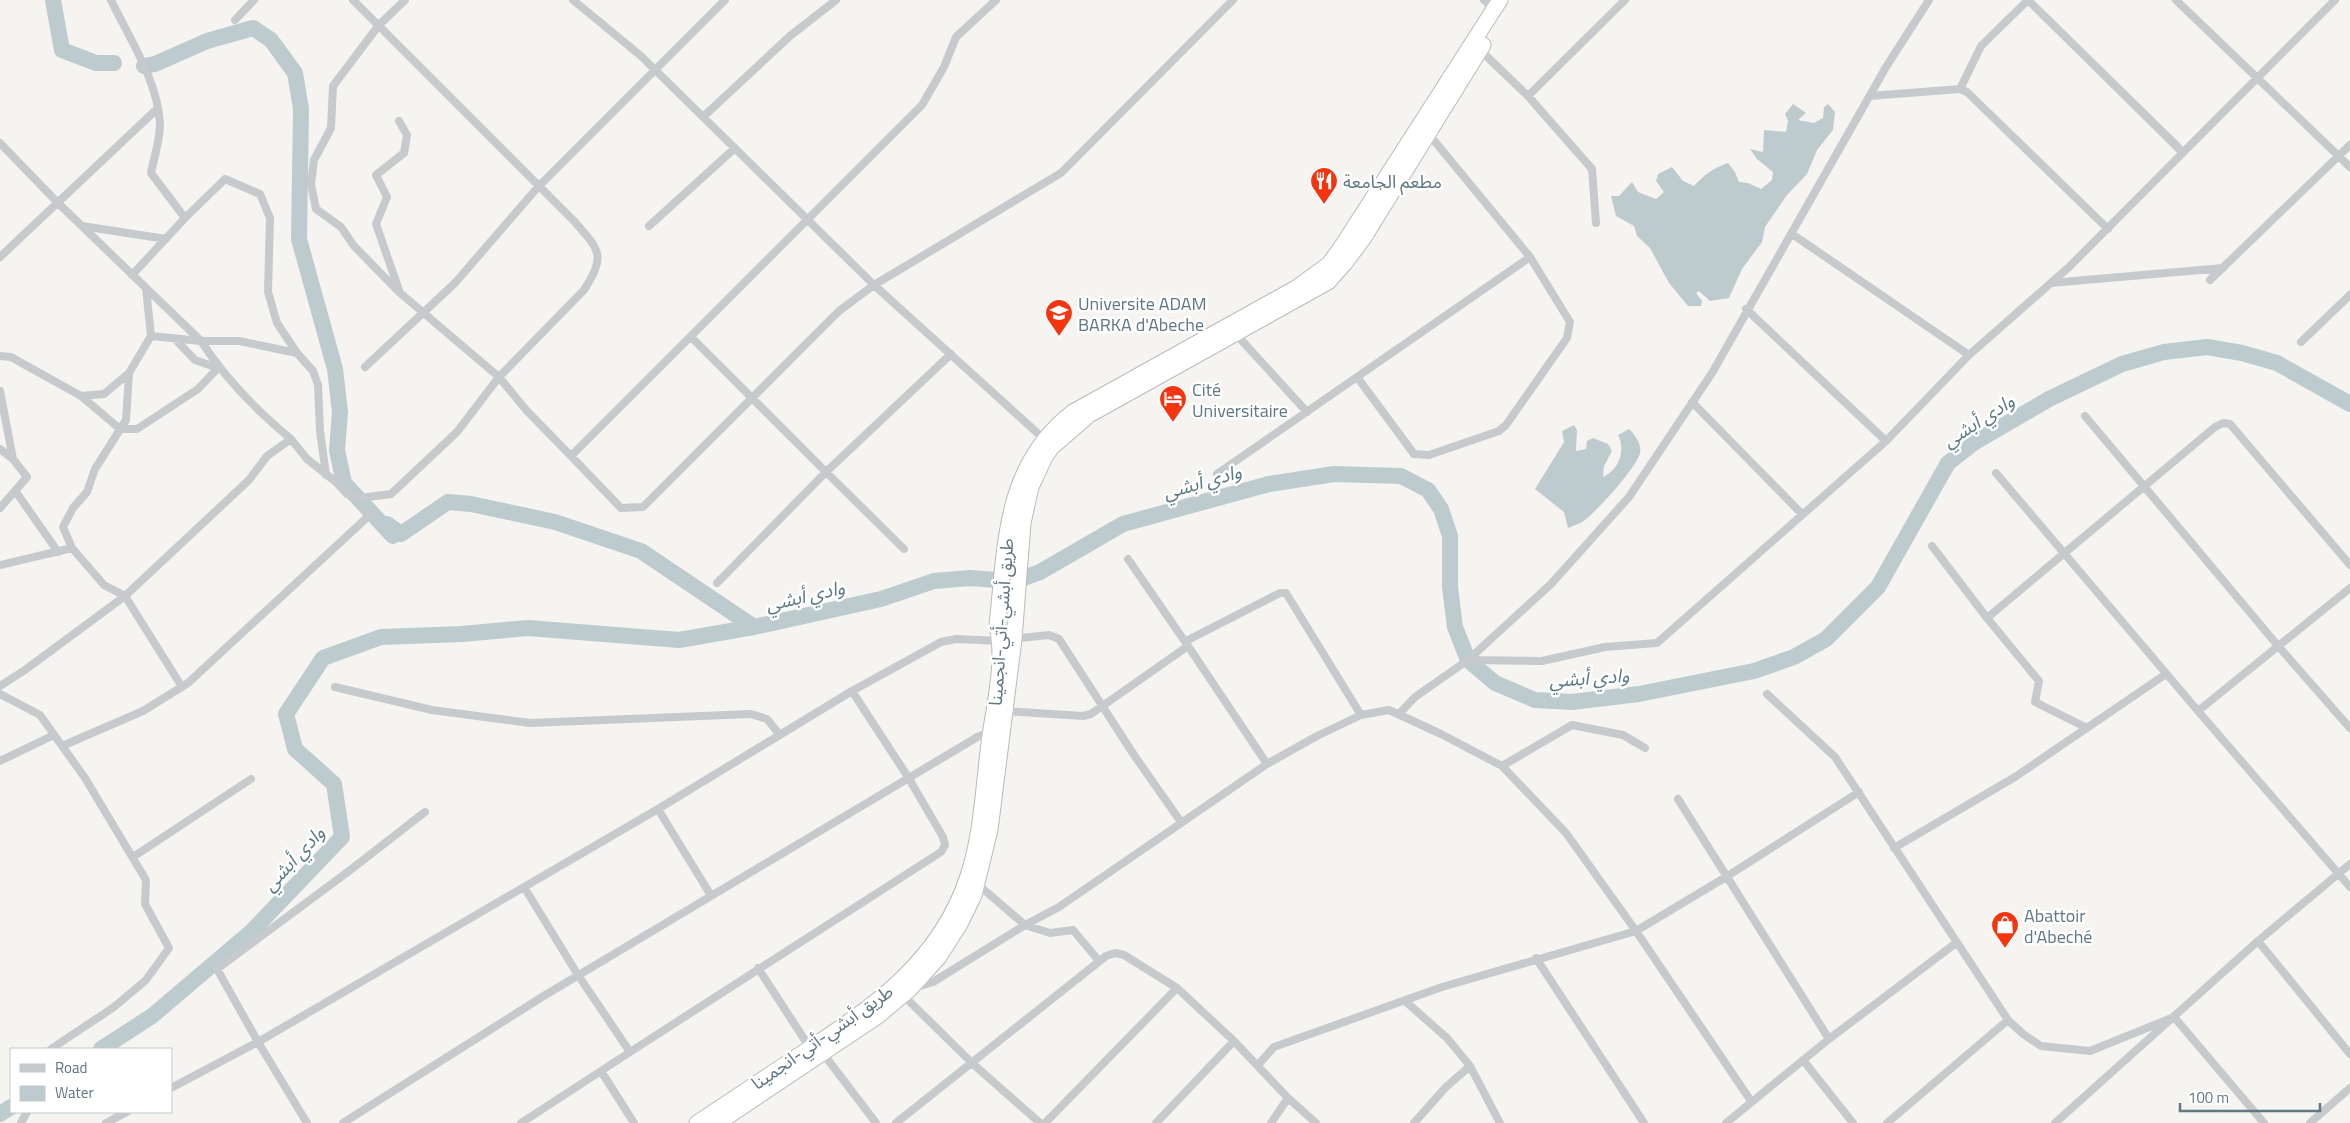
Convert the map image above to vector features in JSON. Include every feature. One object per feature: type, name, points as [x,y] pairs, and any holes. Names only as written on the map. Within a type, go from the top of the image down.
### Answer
[{"type":"highway","points":[[1424,130],[1480,50],[1511,0]]},
{"type":"highway","points":[[718,1123],[816,1050],[878,1016],[906,992],[944,948],[960,924],[990,830],[996,732],[1009,636],[1013,541],[1016,522],[1045,458],[1072,428],[1089,415],[1233,330],[1311,293],[1338,272],[1363,238],[1493,3]]},
{"type":"highway","name":"طريق أبشي-أتي-انجمينا","points":[[1016,522],[1020,479],[1044,439],[1073,412],[1233,330]]},
{"type":"highway","name":"طريق أبشي-أتي-انجمينا","points":[[1009,636],[998,625],[1013,541]]},
{"type":"highway","name":"طريق أبشي-أتي-انجمينا","points":[[697,1123],[816,1050],[872,1007],[906,977],[930,948],[973,881]]},
{"type":"street","points":[[111,0],[152,87],[158,108],[160,126],[151,173],[186,218]]},
{"type":"street","points":[[235,20],[254,0]]},
{"type":"street","points":[[0,143],[57,202],[201,342],[218,368],[254,408],[292,439],[307,459],[347,494],[360,498],[391,494],[457,432],[498,377],[584,290],[594,274],[598,260],[597,249],[561,208],[353,0]]},
{"type":"street","points":[[405,0],[379,25],[333,86],[330,128],[314,160],[311,184],[316,209],[340,226],[354,246],[399,292],[498,377],[527,411],[621,508],[644,507],[838,311],[874,285],[1061,173],[1233,0]]},
{"type":"street","points":[[573,0],[655,70],[874,285],[1044,439]]},
{"type":"street","points":[[365,367],[454,283],[538,187],[725,0]]},
{"type":"street","points":[[703,117],[790,36],[836,0]]},
{"type":"street","points":[[571,456],[922,106],[944,68],[956,37],[996,0]]},
{"type":"street","points":[[1528,96],[1625,0]]},
{"type":"street","points":[[1399,714],[1415,697],[1468,660],[1551,584],[1629,497],[1712,373],[1746,309],[1792,234],[1870,96],[1929,0]]},
{"type":"street","points":[[1960,89],[1981,46],[2028,0],[2183,153]]},
{"type":"street","points":[[2176,0],[2256,79],[2350,167]]},
{"type":"street","points":[[1468,660],[1542,661],[1605,647],[1658,642],[1886,441],[1969,355],[2108,229],[2335,0]]},
{"type":"street","points":[[1480,50],[1528,96],[1592,169],[1596,223]]},
{"type":"street","points":[[1870,96],[1960,89],[1967,92],[2108,229]]},
{"type":"street","points":[[0,257],[158,108]]},
{"type":"street","points":[[399,121],[407,135],[404,153],[376,175],[387,197],[376,224],[399,292]]},
{"type":"street","points":[[1357,377],[1414,454],[1430,455],[1500,431],[1567,338],[1570,330],[1570,322],[1530,257],[1424,130]]},
{"type":"street","points":[[2210,280],[2350,145]]},
{"type":"street","points":[[649,226],[736,148]]},
{"type":"street","points":[[132,274],[224,179],[260,194],[270,218],[268,292],[277,323],[297,353],[313,371],[318,385],[320,431],[326,475]]},
{"type":"street","points":[[82,226],[166,239]]},
{"type":"street","points":[[1792,234],[1969,355]]},
{"type":"street","points":[[1217,474],[1530,257]]},
{"type":"street","points":[[2050,283],[2223,268]]},
{"type":"street","points":[[81,396],[104,394],[128,372],[151,336],[146,288]]},
{"type":"street","points":[[2301,342],[2350,295]]},
{"type":"street","points":[[1746,309],[1886,441]]},
{"type":"street","points":[[1233,330],[1307,412]]},
{"type":"street","points":[[151,336],[201,342],[239,342],[297,353]]},
{"type":"street","points":[[691,337],[904,549]]},
{"type":"street","points":[[175,339],[195,360],[218,368]]},
{"type":"street","points":[[717,583],[826,472],[950,354]]},
{"type":"street","points":[[0,356],[11,357],[81,396],[120,429],[137,429],[198,389],[218,368]]},
{"type":"street","points":[[128,372],[126,420],[95,469],[87,492],[73,508],[63,527],[72,548],[104,585],[125,596],[182,687]]},
{"type":"street","points":[[0,391],[13,459]]},
{"type":"street","points":[[1692,402],[1802,514]]},
{"type":"street","points":[[2085,416],[2279,647],[2350,728]]},
{"type":"street","points":[[1987,618],[2064,555],[2143,486],[2215,427],[2223,423],[2230,424],[2350,565]]},
{"type":"street","points":[[0,686],[25,670],[125,596],[249,480],[267,456],[292,439]]},
{"type":"street","points":[[0,449],[13,459],[28,477],[0,508]]},
{"type":"street","points":[[1996,472],[2064,555],[2350,888]]},
{"type":"street","points":[[16,492],[58,552]]},
{"type":"street","points":[[62,746],[143,711],[182,687],[374,512]]},
{"type":"street","points":[[1932,546],[1987,618],[2039,681],[2035,702],[2087,728]]},
{"type":"street","points":[[0,565],[72,548]]},
{"type":"street","points":[[1128,559],[1268,764]]},
{"type":"street","points":[[2198,712],[2350,588]]},
{"type":"street","points":[[1000,710],[1083,716],[1091,714],[1187,644],[1280,593],[1286,593],[1362,715]]},
{"type":"street","points":[[172,1087],[258,1042],[658,809],[852,691],[941,642],[956,639],[1009,636],[1050,635],[1059,639],[1181,822]]},
{"type":"street","points":[[1894,848],[2015,776],[2166,674]]},
{"type":"street","points":[[335,687],[432,710],[530,723],[751,714],[767,719],[779,734]]},
{"type":"street","points":[[521,1123],[758,968],[942,852],[946,845],[943,837],[908,777],[852,691]]},
{"type":"street","points":[[0,694],[40,715],[86,778],[146,880],[145,904],[169,948],[139,986],[114,1007],[52,1048]]},
{"type":"street","points":[[1767,694],[1835,757],[2008,1020],[2023,1034],[2041,1046],[2090,1051],[2174,1018]]},
{"type":"street","points":[[1040,1123],[974,1064],[906,992],[933,982],[1025,925],[1059,907],[1268,764],[1317,736],[1362,715],[1388,710],[1502,766],[1566,833],[1636,931],[1751,1101]]},
{"type":"street","points":[[1502,766],[1572,725],[1623,735],[1645,748]]},
{"type":"street","points":[[343,1123],[710,894],[880,797],[908,777],[979,736],[996,732]]},
{"type":"street","points":[[0,761],[54,735]]},
{"type":"street","points":[[133,856],[251,779]]},
{"type":"street","points":[[1258,1065],[1274,1047],[1442,987],[1536,958],[1636,931],[1726,877],[1859,792]]},
{"type":"street","points":[[1678,799],[1829,1039]]},
{"type":"street","points":[[658,809],[710,894]]},
{"type":"street","points":[[307,1123],[217,969],[425,812]]},
{"type":"street","points":[[2055,1123],[2258,941],[2350,864]]},
{"type":"street","points":[[973,881],[1025,925],[1050,933],[1073,930],[1099,961]]},
{"type":"street","points":[[524,887],[578,975],[630,1052]]},
{"type":"street","points":[[2258,941],[2350,1054]]},
{"type":"street","points":[[1726,1123],[1829,1039],[1956,943]]},
{"type":"street","points":[[896,1123],[974,1064],[1099,961],[1115,953],[1124,955],[1177,988],[1234,1041],[1288,1098],[1316,1123]]},
{"type":"street","points":[[1536,958],[1644,1123]]},
{"type":"street","points":[[758,968],[816,1050],[876,1123]]},
{"type":"street","points":[[1045,1123],[1177,988]]},
{"type":"street","points":[[1405,1001],[1447,1038],[1470,1066],[1500,1123]]},
{"type":"street","points":[[2174,1018],[2264,1123]]},
{"type":"street","points":[[1887,1123],[2008,1020]]},
{"type":"street","points":[[1156,1123],[1234,1041]]},
{"type":"street","points":[[1803,1060],[1853,1123]]},
{"type":"street","points":[[1414,1123],[1446,1087],[1470,1066]]},
{"type":"street","points":[[601,1071],[634,1123]]},
{"type":"street","points":[[2310,1123],[2350,1088]]},
{"type":"street","points":[[1271,1123],[1288,1098]]},
{"type":"street","points":[[106,1123],[125,1113]]},
{"type":"water","points":[[1793,104],[1806,113],[1798,120],[1814,123],[1823,118],[1824,107],[1828,104],[1835,112],[1833,130],[1817,150],[1807,174],[1787,195],[1765,227],[1762,242],[1742,269],[1729,298],[1710,301],[1699,291],[1696,293],[1702,301],[1701,306],[1688,306],[1669,283],[1650,248],[1637,236],[1634,226],[1616,216],[1611,196],[1619,196],[1632,182],[1638,192],[1656,199],[1664,192],[1656,181],[1658,174],[1672,167],[1683,181],[1694,186],[1709,172],[1728,163],[1735,172],[1739,182],[1748,183],[1761,189],[1772,180],[1773,172],[1757,159],[1750,149],[1763,152],[1764,130],[1786,132],[1788,121],[1785,114]]},
{"type":"water","points":[[1574,425],[1577,430],[1576,451],[1586,449],[1587,441],[1593,438],[1608,444],[1612,451],[1604,466],[1603,477],[1613,470],[1620,459],[1621,447],[1618,435],[1629,429],[1638,440],[1640,453],[1632,469],[1605,500],[1582,522],[1568,528],[1564,512],[1535,489],[1564,442],[1562,431]]},
{"type":"waterway","points":[[53,0],[62,50],[96,63],[114,63]]},
{"type":"waterway","points":[[144,66],[155,64],[207,41],[253,28],[271,40],[295,73],[301,109],[299,239],[335,369],[340,412],[337,450],[344,483],[393,536]]},
{"type":"waterway","name":"وادي أبشي","points":[[103,1048],[152,1016],[252,931],[342,837],[334,784],[295,749],[286,714],[323,658],[381,637],[462,634],[528,628],[679,640],[754,627],[881,599],[934,581],[970,578],[1010,581],[1024,578],[1040,572],[1123,524],[1269,484],[1334,474],[1401,476],[1428,490],[1441,509],[1450,536],[1450,587],[1455,627],[1468,660],[1495,683],[1535,700],[1572,702],[1639,694],[1754,671],[1794,657],[1826,639],[1878,587],[1948,463],[1975,442],[2049,399],[2122,364],[2164,352],[2207,347],[2242,353],[2277,363],[2350,404]]},
{"type":"waterway","points":[[387,524],[401,534],[448,502],[471,504],[555,522],[641,551],[754,627]]},
{"type":"waterway","name":"وادي أبشي","points":[[0,1114],[10,1108]]},
{"type":"place","name":"مطعم الجامعة","points":[[1324,205]]},
{"type":"place","name":"Universite ADAM BARKA d'Abeche","points":[[1059,337]]},
{"type":"place","name":"Cité Universitaire","points":[[1173,423]]},
{"type":"place","name":"Abattoir d'Abeché","points":[[2005,949]]}]
